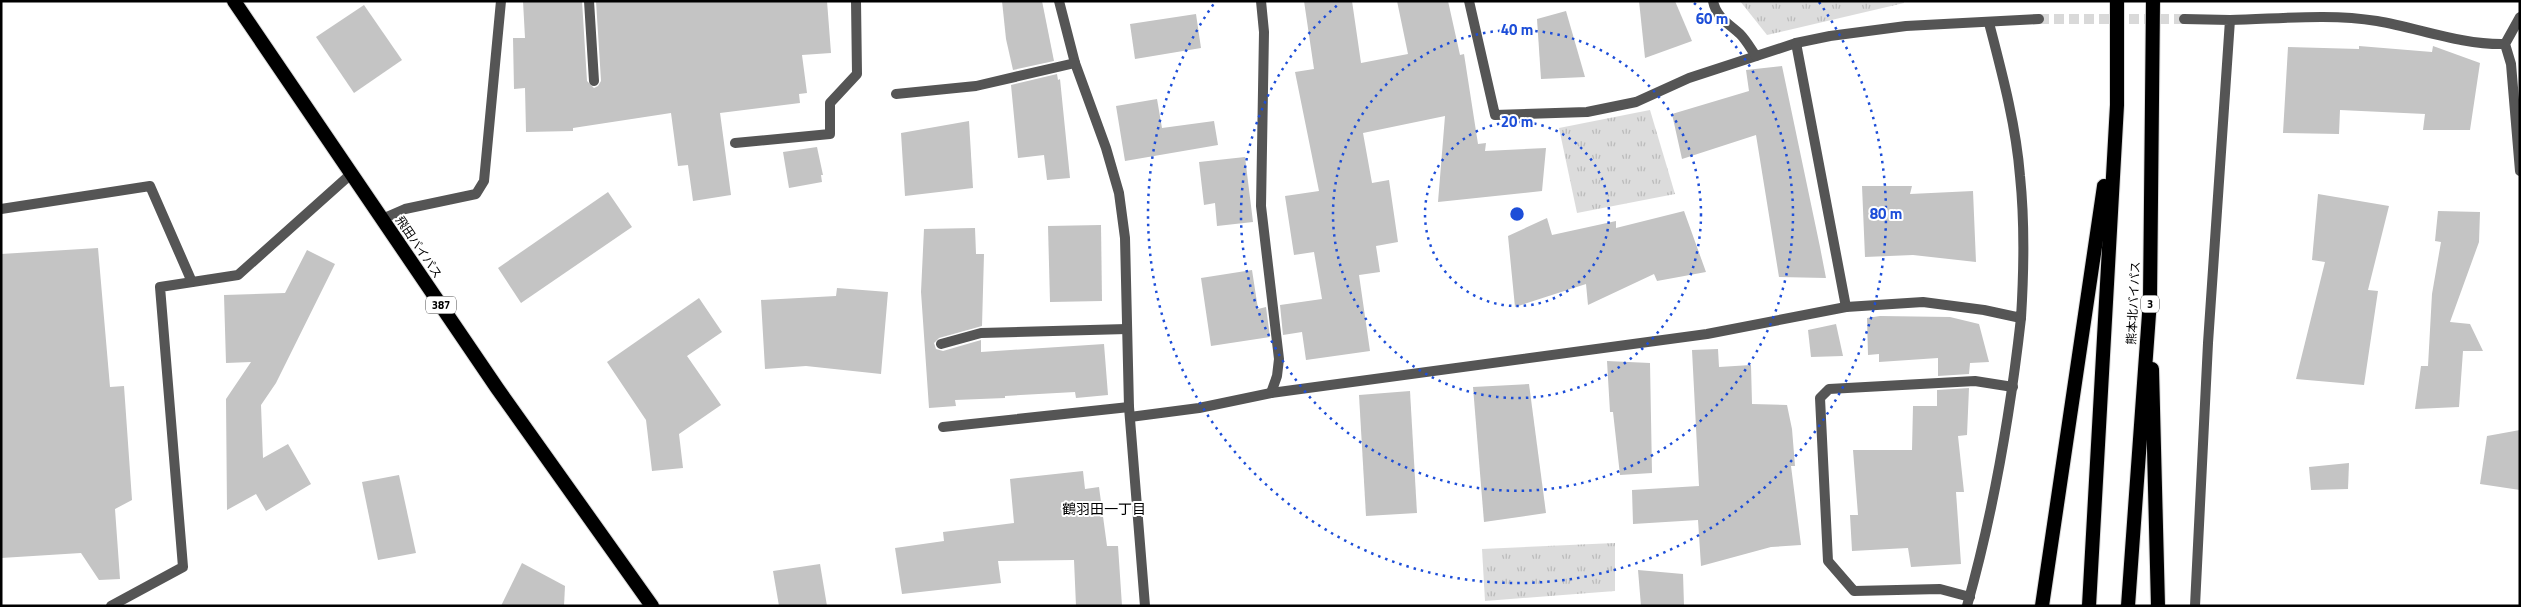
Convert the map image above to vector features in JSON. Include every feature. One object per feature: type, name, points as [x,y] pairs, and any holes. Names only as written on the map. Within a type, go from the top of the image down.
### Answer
[{"type":"highway","name":"飛田バイパス","points":[[234,1],[497,388],[652,606]]},
{"type":"highway","points":[[2089,606],[2116,105],[2117,1]]},
{"type":"highway","name":"熊本北バイパス","points":[[2128,606],[2150,300],[2153,1]]},
{"type":"highway","points":[[2042,606],[2116,105]]},
{"type":"highway","points":[[2150,300],[2157,490],[2158,606]]},
{"type":"street","points":[[382,219],[406,209],[476,194],[484,181],[501,1]]},
{"type":"street","points":[[589,1],[594,81]]},
{"type":"street","points":[[735,143],[830,134],[830,103],[857,74],[856,1]]},
{"type":"street","points":[[1059,1],[1075,63],[1106,148],[1119,193],[1125,238],[1129,412],[1145,606]]},
{"type":"street","points":[[1261,1],[1264,32],[1261,206],[1279,358],[1277,376],[1270,393]]},
{"type":"street","points":[[1469,1],[1495,115],[1587,112],[1636,102],[1690,78],[1796,43],[1830,36],[1906,26],[2039,20]]},
{"type":"street","points":[[1713,1],[1714,7],[1726,23],[1741,35],[1756,56]]},
{"type":"street","points":[[2520,17],[2505,44],[2511,64],[2520,171]]},
{"type":"street","points":[[2184,19],[2336,18],[2374,20],[2426,30],[2479,45],[2505,44]]},
{"type":"street","points":[[2195,606],[2208,343],[2230,20]]},
{"type":"street","points":[[1989,23],[2004,80],[2020,174],[2025,251],[2021,318],[2013,387],[1994,502],[1969,601],[1940,590],[1854,590],[1828,561],[1820,398],[1829,389],[1946,382],[1975,381],[2013,387]]},
{"type":"street","points":[[1796,43],[1846,307]]},
{"type":"street","points":[[896,94],[976,86],[1075,63]]},
{"type":"street","points":[[111,606],[183,567],[160,287],[238,275],[352,174]]},
{"type":"street","points":[[1,209],[150,186],[192,282]]},
{"type":"street","points":[[943,427],[1199,408],[1270,393],[1708,334],[1846,307],[1923,302],[2021,318]]},
{"type":"street","points":[[940,344],[981,333],[1126,329]]},
{"type":"green space","points":[[1740,1],[1904,1],[1904,3],[1767,35]]},
{"type":"green space","points":[[1650,110],[1675,194],[1577,213],[1559,128]]},
{"type":"green space","points":[[1615,543],[1615,591],[1485,601],[1482,549]]},
{"type":"building","points":[[523,1],[582,1],[587,81],[594,88],[601,81],[596,1],[827,1],[831,53],[802,55],[807,93],[799,94],[800,103],[720,113],[731,195],[693,201],[688,165],[678,166],[671,113],[573,128],[573,131],[526,132],[525,88],[514,89],[513,38],[525,38]]},
{"type":"building","points":[[1002,1],[1042,1],[1054,61],[1013,70],[1006,39]]},
{"type":"building","points":[[1304,1],[1352,1],[1361,63],[1408,54],[1397,1],[1448,1],[1460,55],[1464,54],[1478,144],[1486,143],[1485,151],[1546,148],[1542,191],[1438,202],[1445,116],[1363,133],[1372,183],[1389,180],[1398,242],[1376,246],[1380,272],[1359,275],[1370,351],[1306,360],[1302,332],[1283,335],[1280,305],[1322,299],[1314,252],[1294,255],[1285,196],[1319,191],[1295,72],[1314,69]]},
{"type":"building","points":[[1639,1],[1675,1],[1692,41],[1645,58]]},
{"type":"building","points":[[364,5],[402,60],[354,93],[316,37]]},
{"type":"building","points":[[1566,11],[1585,77],[1541,79],[1537,19]]},
{"type":"building","points":[[1196,14],[1201,48],[1135,59],[1130,24]]},
{"type":"building","points":[[2359,46],[2432,52],[2433,46],[2480,63],[2470,130],[2423,130],[2425,114],[2340,110],[2339,134],[2283,133],[2288,47],[2359,49]]},
{"type":"building","points":[[1782,66],[1826,278],[1779,277],[1756,135],[1682,159],[1672,114],[1749,91],[1746,70]]},
{"type":"building","points":[[1057,74],[1058,80],[1060,79],[1070,178],[1047,180],[1044,155],[1018,158],[1011,85]]},
{"type":"building","points":[[1157,99],[1162,128],[1214,121],[1218,145],[1125,161],[1116,106]]},
{"type":"building","points":[[969,121],[973,188],[905,196],[901,133]]},
{"type":"building","points":[[817,147],[823,175],[821,175],[822,182],[789,188],[783,152]]},
{"type":"building","points":[[1245,157],[1253,222],[1217,226],[1215,203],[1204,205],[1199,162]]},
{"type":"building","points":[[1862,186],[1912,186],[1910,194],[1973,191],[1976,262],[1913,255],[1865,257]]},
{"type":"building","points":[[608,192],[632,227],[521,303],[498,268]]},
{"type":"building","points":[[2318,194],[2389,206],[2368,290],[2378,291],[2364,385],[2296,379],[2325,262],[2312,260]]},
{"type":"building","points":[[1684,211],[1706,272],[1657,281],[1654,274],[1588,305],[1586,284],[1515,307],[1508,236],[1547,218],[1552,235],[1616,221],[1616,228]]},
{"type":"building","points":[[2438,211],[2480,212],[2479,242],[2450,322],[2470,324],[2483,351],[2463,351],[2459,407],[2415,409],[2421,366],[2428,366],[2432,294],[2441,242],[2435,241]]},
{"type":"building","points":[[1101,225],[1102,301],[1050,302],[1048,226]]},
{"type":"building","points":[[975,228],[976,254],[984,254],[982,326],[939,338],[934,343],[936,349],[943,351],[981,340],[981,352],[1104,344],[1108,395],[1076,398],[1075,392],[1005,396],[1005,398],[955,400],[956,406],[929,408],[921,292],[924,229]]},
{"type":"building","points":[[98,248],[110,387],[124,386],[132,500],[115,509],[120,579],[99,580],[81,553],[1,558],[1,254]]},
{"type":"building","points":[[307,250],[335,264],[276,383],[261,405],[263,458],[288,444],[311,484],[266,511],[256,494],[227,510],[226,399],[251,362],[226,363],[224,295],[285,293]]},
{"type":"building","points":[[1252,270],[1258,309],[1266,307],[1270,337],[1211,346],[1201,278]]},
{"type":"building","points":[[837,288],[888,292],[881,374],[806,366],[765,369],[761,300],[836,296]]},
{"type":"building","points":[[699,298],[722,332],[687,356],[721,405],[679,434],[683,468],[652,471],[646,420],[607,362]]},
{"type":"building","points":[[1880,316],[1950,317],[1979,324],[1989,362],[1970,363],[1969,374],[1938,376],[1938,358],[1879,362],[1879,354],[1868,355],[1867,318]]},
{"type":"building","points":[[1836,324],[1843,356],[1811,357],[1808,330]]},
{"type":"building","points":[[1718,349],[1719,367],[1751,365],[1752,404],[1787,405],[1792,429],[1795,466],[1791,466],[1801,545],[1771,547],[1701,566],[1698,520],[1633,524],[1632,490],[1699,486],[1692,350]]},
{"type":"building","points":[[1607,361],[1650,363],[1652,473],[1620,475],[1613,412],[1610,412]]},
{"type":"building","points":[[1529,384],[1546,513],[1484,522],[1473,387]]},
{"type":"building","points":[[1969,388],[1967,435],[1958,436],[1964,492],[1956,492],[1961,564],[1911,567],[1908,548],[1852,551],[1850,515],[1858,515],[1853,450],[1912,450],[1913,406],[1937,406],[1937,390]]},
{"type":"building","points":[[1410,391],[1417,513],[1366,516],[1359,395]]},
{"type":"building","points":[[2520,430],[2520,490],[2480,484],[2487,436]]},
{"type":"building","points":[[2349,463],[2348,489],[2311,490],[2309,467]]},
{"type":"building","points":[[1083,471],[1085,489],[1099,487],[1107,546],[1118,546],[1122,606],[1076,606],[1074,560],[998,561],[1001,583],[902,594],[895,548],[944,541],[943,532],[1014,523],[1010,479]]},
{"type":"building","points":[[399,475],[416,553],[378,560],[362,482]]},
{"type":"building","points":[[522,563],[565,586],[564,606],[501,606]]},
{"type":"building","points":[[820,564],[827,606],[779,606],[773,571]]},
{"type":"building","points":[[1638,570],[1683,574],[1684,606],[1641,606]]},
{"type":"tunnel","points":[[2039,19],[2184,19]]},
{"type":"district","name":"鶴羽田一丁目","points":[[1104,508]]}]
